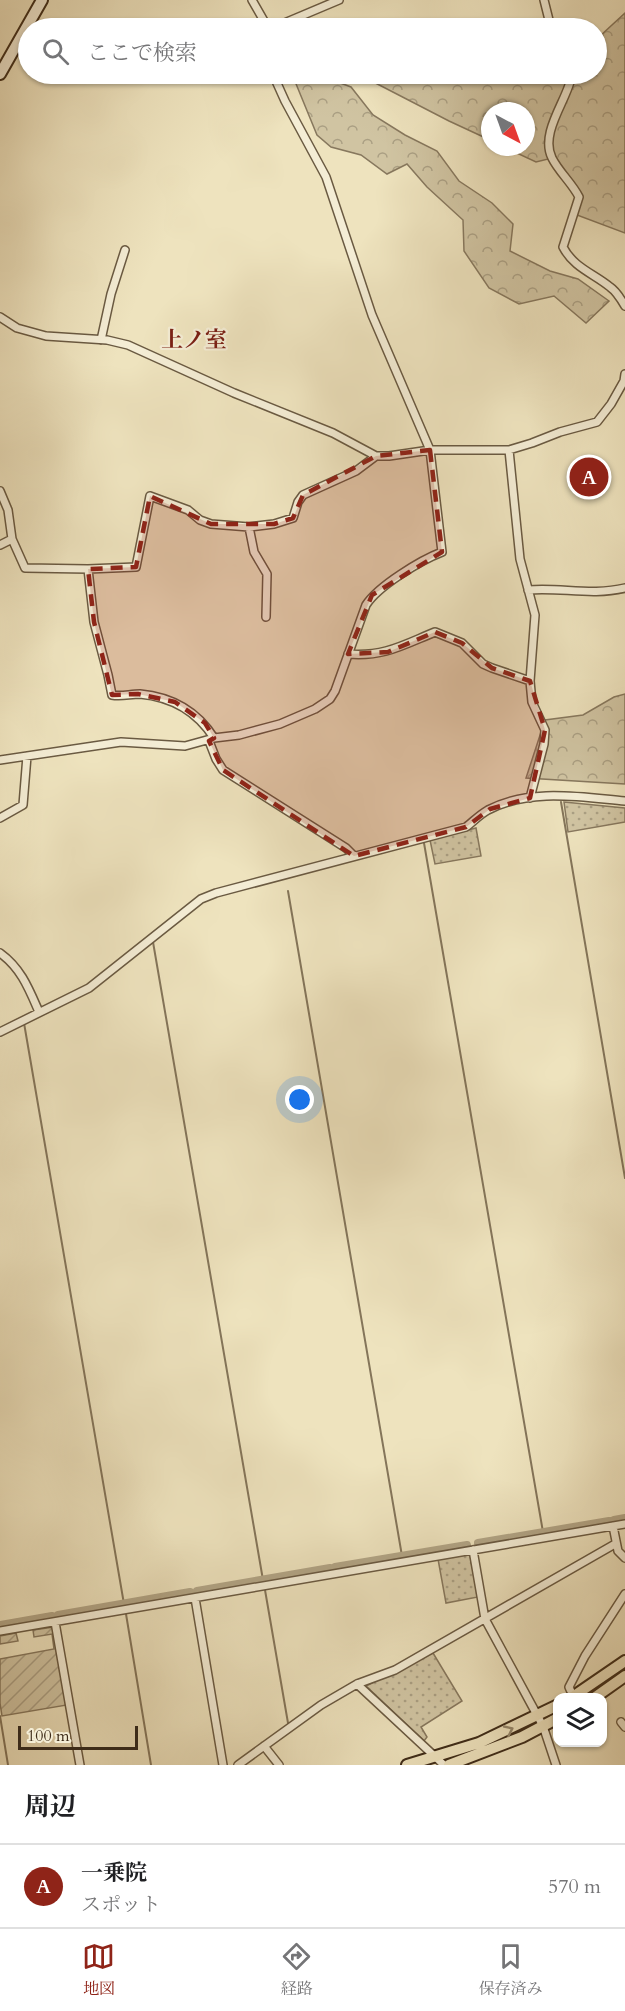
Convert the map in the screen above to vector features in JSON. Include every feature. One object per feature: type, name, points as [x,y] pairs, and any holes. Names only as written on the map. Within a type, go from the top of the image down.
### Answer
[{"type":"main road","points":[[32,18],[42,0]]},
{"type":"main road","points":[[0,74],[18,42]]},
{"type":"main road","points":[[578,1693],[625,1661]]},
{"type":"main road","points":[[601,1693],[625,1676]]},
{"type":"main road","points":[[449,1765],[484,1752],[541,1721],[553,1710]]},
{"type":"main road","points":[[407,1765],[440,1761],[479,1743],[553,1719]]},
{"type":"street","points":[[252,0],[262,18]]},
{"type":"street","points":[[296,18],[339,0]]},
{"type":"street","points":[[544,0],[548,18]]},
{"type":"street","points":[[0,760],[121,742],[184,746],[280,724],[315,709],[330,699],[366,604],[372,595],[389,582],[442,552],[430,450],[372,315],[326,177],[277,84]]},
{"type":"street","points":[[568,84],[554,116],[549,144],[552,158],[573,185],[579,197],[563,247],[568,258],[612,288],[625,306]]},
{"type":"street","points":[[101,340],[111,294],[125,250]]},
{"type":"street","points":[[0,317],[17,328],[46,336],[101,340],[129,345],[234,393],[333,433],[376,456],[430,450],[509,450],[597,422],[612,404],[624,381],[625,374]]},
{"type":"street","points":[[509,450],[520,559],[535,615],[530,681],[532,702],[545,730],[544,744],[530,798]]},
{"type":"street","points":[[0,491],[8,510],[12,539],[25,568],[136,567],[150,496],[188,510],[200,520],[211,524],[249,526],[273,524],[293,518],[303,495],[356,471],[376,456]]},
{"type":"street","points":[[249,526],[254,552],[267,574],[266,618]]},
{"type":"street","points":[[0,545],[12,539]]},
{"type":"street","points":[[88,569],[94,622],[112,695],[138,694],[175,702],[196,715],[205,723],[216,759],[223,770],[346,848],[354,856]]},
{"type":"street","points":[[528,590],[544,588],[575,592],[625,588]]},
{"type":"street","points":[[348,654],[368,656],[387,652],[435,632],[462,643],[483,664],[492,669],[530,681]]},
{"type":"street","points":[[0,818],[23,805],[27,756]]},
{"type":"street","points":[[0,1032],[89,987],[201,899],[466,827],[490,809],[513,800],[566,796],[625,801]]},
{"type":"street","points":[[0,953],[14,964],[25,980],[39,1012]]},
{"type":"street","points":[[0,1631],[625,1524]]},
{"type":"street","points":[[613,1526],[615,1544],[625,1558]]},
{"type":"street","points":[[238,1765],[321,1705],[357,1684],[395,1670],[615,1544]]},
{"type":"street","points":[[473,1550],[485,1619],[541,1721],[556,1765]]},
{"type":"street","points":[[571,1693],[569,1687],[585,1656],[625,1594]]},
{"type":"street","points":[[195,1598],[223,1765]]},
{"type":"street","points":[[55,1622],[80,1765]]},
{"type":"street","points":[[357,1684],[440,1761]]},
{"type":"street","points":[[264,1746],[279,1765]]},
{"type":"highlighted area","points":[[430,450],[442,552],[372,595],[348,654],[388,652],[435,632],[462,643],[492,668],[530,681],[545,730],[530,798],[490,809],[466,827],[354,856],[223,770],[209,741],[214,738],[205,723],[175,702],[138,694],[112,695],[94,622],[88,569],[136,567],[150,496],[211,524],[274,524],[293,518],[303,495],[376,456]]},
{"type":"green space","points":[[625,13],[625,233],[577,215],[579,197],[552,158],[536,162],[523,156],[535,156],[535,102],[481,102],[481,136],[377,84],[607,84],[607,30]]},
{"type":"green space","points":[[296,84],[343,84],[351,87],[373,115],[437,151],[459,181],[492,203],[513,224],[510,251],[550,271],[578,279],[609,301],[586,323],[554,296],[519,304],[489,288],[464,251],[463,220],[427,187],[407,164],[387,174],[361,155],[331,147],[317,135]]},
{"type":"green space","points":[[625,694],[625,784],[526,778],[545,720],[583,715],[614,697]]},
{"type":"green space","points":[[564,802],[625,808],[625,822],[568,832]]},
{"type":"green space","points":[[476,828],[481,856],[435,864],[430,840]]},
{"type":"green space","points":[[470,1555],[478,1597],[446,1603],[438,1559]]},
{"type":"green space","points":[[54,1627],[67,1705],[2,1716],[0,1659],[54,1649],[52,1634],[34,1637],[33,1630]]},
{"type":"green space","points":[[16,1633],[18,1641],[0,1644],[0,1636]]},
{"type":"green space","points":[[433,1653],[462,1701],[421,1727],[427,1737],[424,1741],[366,1686]]},
{"type":"waterway","points":[[561,802],[625,1178]]},
{"type":"waterway","points":[[424,843],[543,1532]]},
{"type":"waterway","points":[[288,891],[402,1556]]},
{"type":"waterway","points":[[153,942],[263,1580]]},
{"type":"waterway","points":[[24,1023],[124,1604]]},
{"type":"waterway","points":[[614,1520],[625,1518]]},
{"type":"waterway","points":[[478,1543],[609,1521]]},
{"type":"waterway","points":[[335,1567],[467,1545]]},
{"type":"waterway","points":[[197,1591],[330,1568]]},
{"type":"waterway","points":[[265,1590],[288,1723]]},
{"type":"waterway","points":[[58,1615],[190,1592]]},
{"type":"waterway","points":[[126,1614],[151,1765]]},
{"type":"waterway","points":[[0,1625],[52,1616]]},
{"type":"waterway","points":[[0,1716],[8,1765]]},
{"type":"place","name":"一乗院","points":[[589,477]]},
{"type":"district","name":"上ノ室","points":[[194,340]]}]
